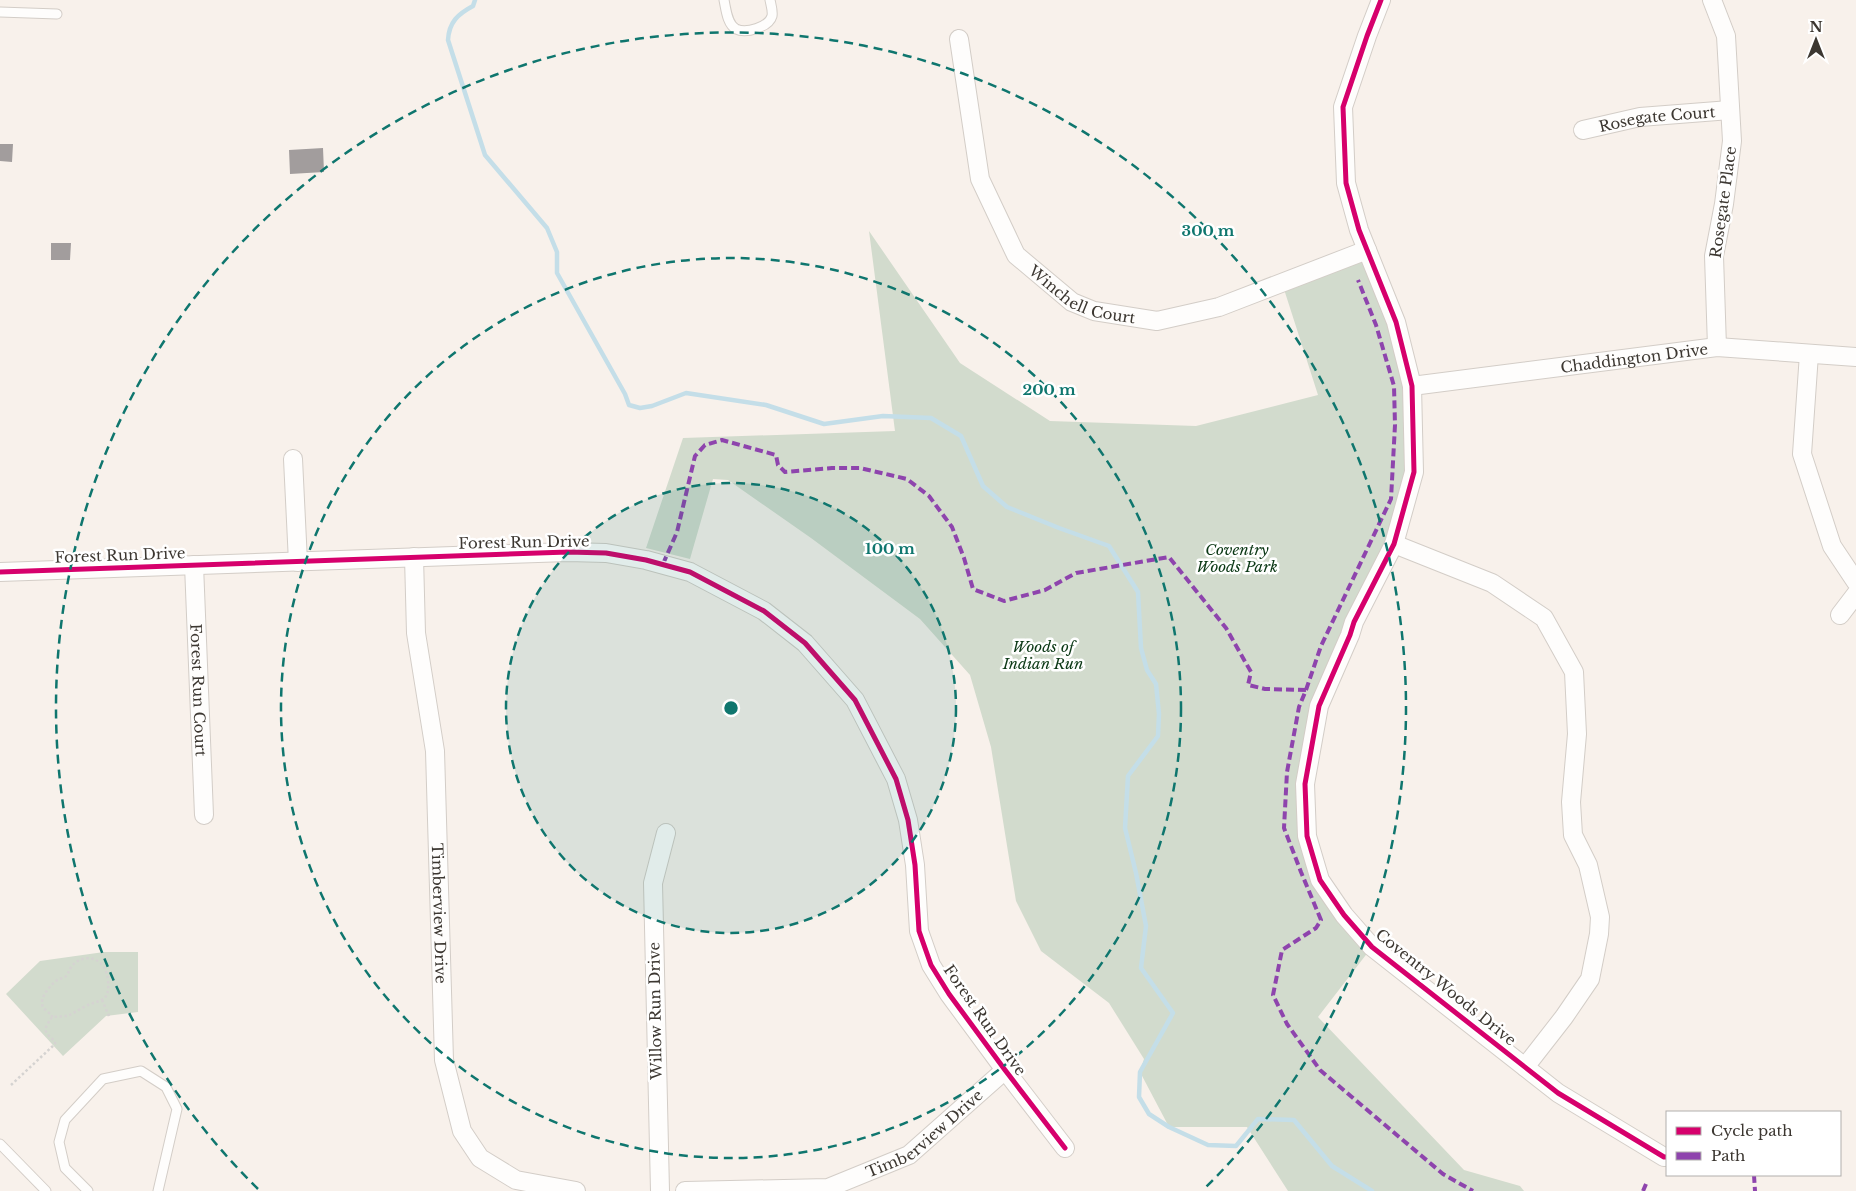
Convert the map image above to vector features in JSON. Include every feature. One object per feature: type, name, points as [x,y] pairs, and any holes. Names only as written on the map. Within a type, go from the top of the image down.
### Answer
[{"type":"street","name":"Coventry Woods Drive","points":[[1381,0],[1343,107],[1346,183],[1359,230],[1396,322],[1412,386],[1414,472],[1394,544],[1354,622],[1319,706],[1305,784],[1307,836],[1320,880],[1344,915],[1372,947],[1558,1093],[1664,1157]]},
{"type":"street","name":"Rosegate Place","points":[[1712,0],[1726,36],[1731,150],[1724,204],[1714,256],[1717,347]]},
{"type":"street","name":"Winchell Court","points":[[959,39],[980,179],[1016,255],[1072,302],[1094,311],[1157,321],[1219,306],[1367,250]]},
{"type":"street","name":"Rosegate Court","points":[[1583,130],[1640,117],[1730,110]]},
{"type":"street","name":"Chaddington Drive","points":[[1412,386],[1717,347],[1856,357]]},
{"type":"street","points":[[1809,354],[1802,454],[1832,546],[1856,582]]},
{"type":"street","points":[[293,459],[298,562]]},
{"type":"street","points":[[1394,544],[1492,583],[1544,618],[1574,672],[1577,734],[1571,802],[1573,836],[1588,866],[1600,917],[1599,934],[1590,979],[1564,1017],[1525,1067]]},
{"type":"street","name":"Forest Run Drive","points":[[0,572],[568,552],[606,553],[646,560],[690,572],[764,611],[805,643],[855,700],[896,779],[908,820],[915,865],[919,931],[931,965],[949,994],[1065,1148]]},
{"type":"street","name":"Timberview Drive","points":[[414,557],[416,633],[435,751],[444,1060],[462,1131],[480,1158],[516,1180],[576,1191]]},
{"type":"street","name":"Forest Run Court","points":[[194,565],[204,815]]},
{"type":"street","points":[[1840,615],[1856,594]]},
{"type":"street","name":"Willow Run Drive","points":[[660,1191],[653,883],[666,834]]},
{"type":"street","name":"Timberview Drive","points":[[685,1191],[828,1188],[909,1155],[1005,1070]]},
{"type":"lane","points":[[724,0],[729,21],[736,29],[745,31],[760,27],[769,22],[772,16],[770,0]]},
{"type":"lane","points":[[0,12],[57,14]]},
{"type":"lane","points":[[88,1191],[65,1168],[59,1142],[65,1120],[103,1079],[141,1071],[166,1087],[177,1109],[158,1191]]},
{"type":"lane","points":[[0,1144],[46,1191]]},
{"type":"path","points":[[12,1085],[55,1044],[55,1041],[48,1035],[45,1029],[45,1026],[52,1017],[71,1016],[85,1007],[98,1003],[107,993],[107,975],[104,967],[97,960],[82,958],[44,996],[43,1008],[52,1017]]},
{"type":"path","points":[[102,1000],[109,1016]]},
{"type":"green space","name":"Coventry Woods Park","points":[[869,231],[960,363],[1050,421],[1196,426],[1318,395],[1282,283],[1367,250],[1412,386],[1414,472],[1319,706],[1305,784],[1320,880],[1372,947],[1318,1017],[1464,1170],[1520,1186],[1524,1191],[1288,1191],[1247,1127],[1169,1127],[1140,1072],[1144,1059],[1109,1003],[1041,951],[1016,901],[991,747],[970,675],[920,619],[811,538],[728,480],[713,479],[690,559],[646,548],[683,438],[895,431]]},
{"type":"green space","points":[[104,952],[138,952],[138,1012],[106,1016],[63,1056],[6,994],[40,961]]},
{"type":"building","points":[[0,144],[13,144],[12,162],[0,161]]},
{"type":"building","points":[[323,148],[324,172],[290,174],[289,150]]},
{"type":"building","points":[[51,243],[71,243],[70,260],[51,260]]},
{"type":"waterway","points":[[475,0],[473,6],[463,12],[452,23],[448,40],[485,155],[547,228],[557,252],[557,273],[625,394],[629,405],[640,408],[652,406],[686,393],[766,405],[824,424],[883,416],[931,418],[961,436],[983,486],[1007,507],[1109,546],[1138,592],[1141,648],[1147,670],[1156,684],[1159,714],[1158,736],[1128,776],[1125,828],[1146,926],[1141,968],[1173,1013],[1140,1072],[1139,1097],[1149,1114],[1169,1127],[1208,1145],[1236,1146],[1258,1119],[1294,1120],[1332,1166],[1372,1191]]},
{"type":"marked path","points":[[1306,690],[1321,646],[1391,499],[1395,425],[1394,386],[1376,325],[1358,280]]},
{"type":"marked path","points":[[663,564],[677,532],[695,456],[705,445],[722,440],[776,455],[778,465],[785,472],[860,468],[907,479],[929,496],[952,527],[973,589],[1004,601],[1045,590],[1076,573],[1169,557],[1226,628],[1251,672],[1248,685],[1265,689],[1306,690],[1299,707],[1287,772],[1284,828],[1321,920],[1316,928],[1282,950],[1273,995],[1287,1024],[1320,1070],[1443,1174],[1473,1191]]},
{"type":"marked path","points":[[1754,1176],[1755,1191]]},
{"type":"marked path","points":[[1643,1191],[1646,1184]]},
{"type":"cycle path","points":[[1381,0],[1343,107],[1346,183],[1359,230],[1396,322],[1412,386],[1414,472],[1394,544],[1354,622],[1319,706],[1305,784],[1307,836],[1320,880],[1344,915],[1372,947],[1558,1093],[1666,1157]]},
{"type":"cycle path","points":[[0,572],[568,552],[606,553],[646,560],[690,572],[764,611],[805,643],[855,700],[896,779],[908,820],[915,865],[919,931],[931,965],[949,994],[1065,1148]]},
{"type":"park label","name":"Woods of Indian Run","points":[[1043,654]]}]
